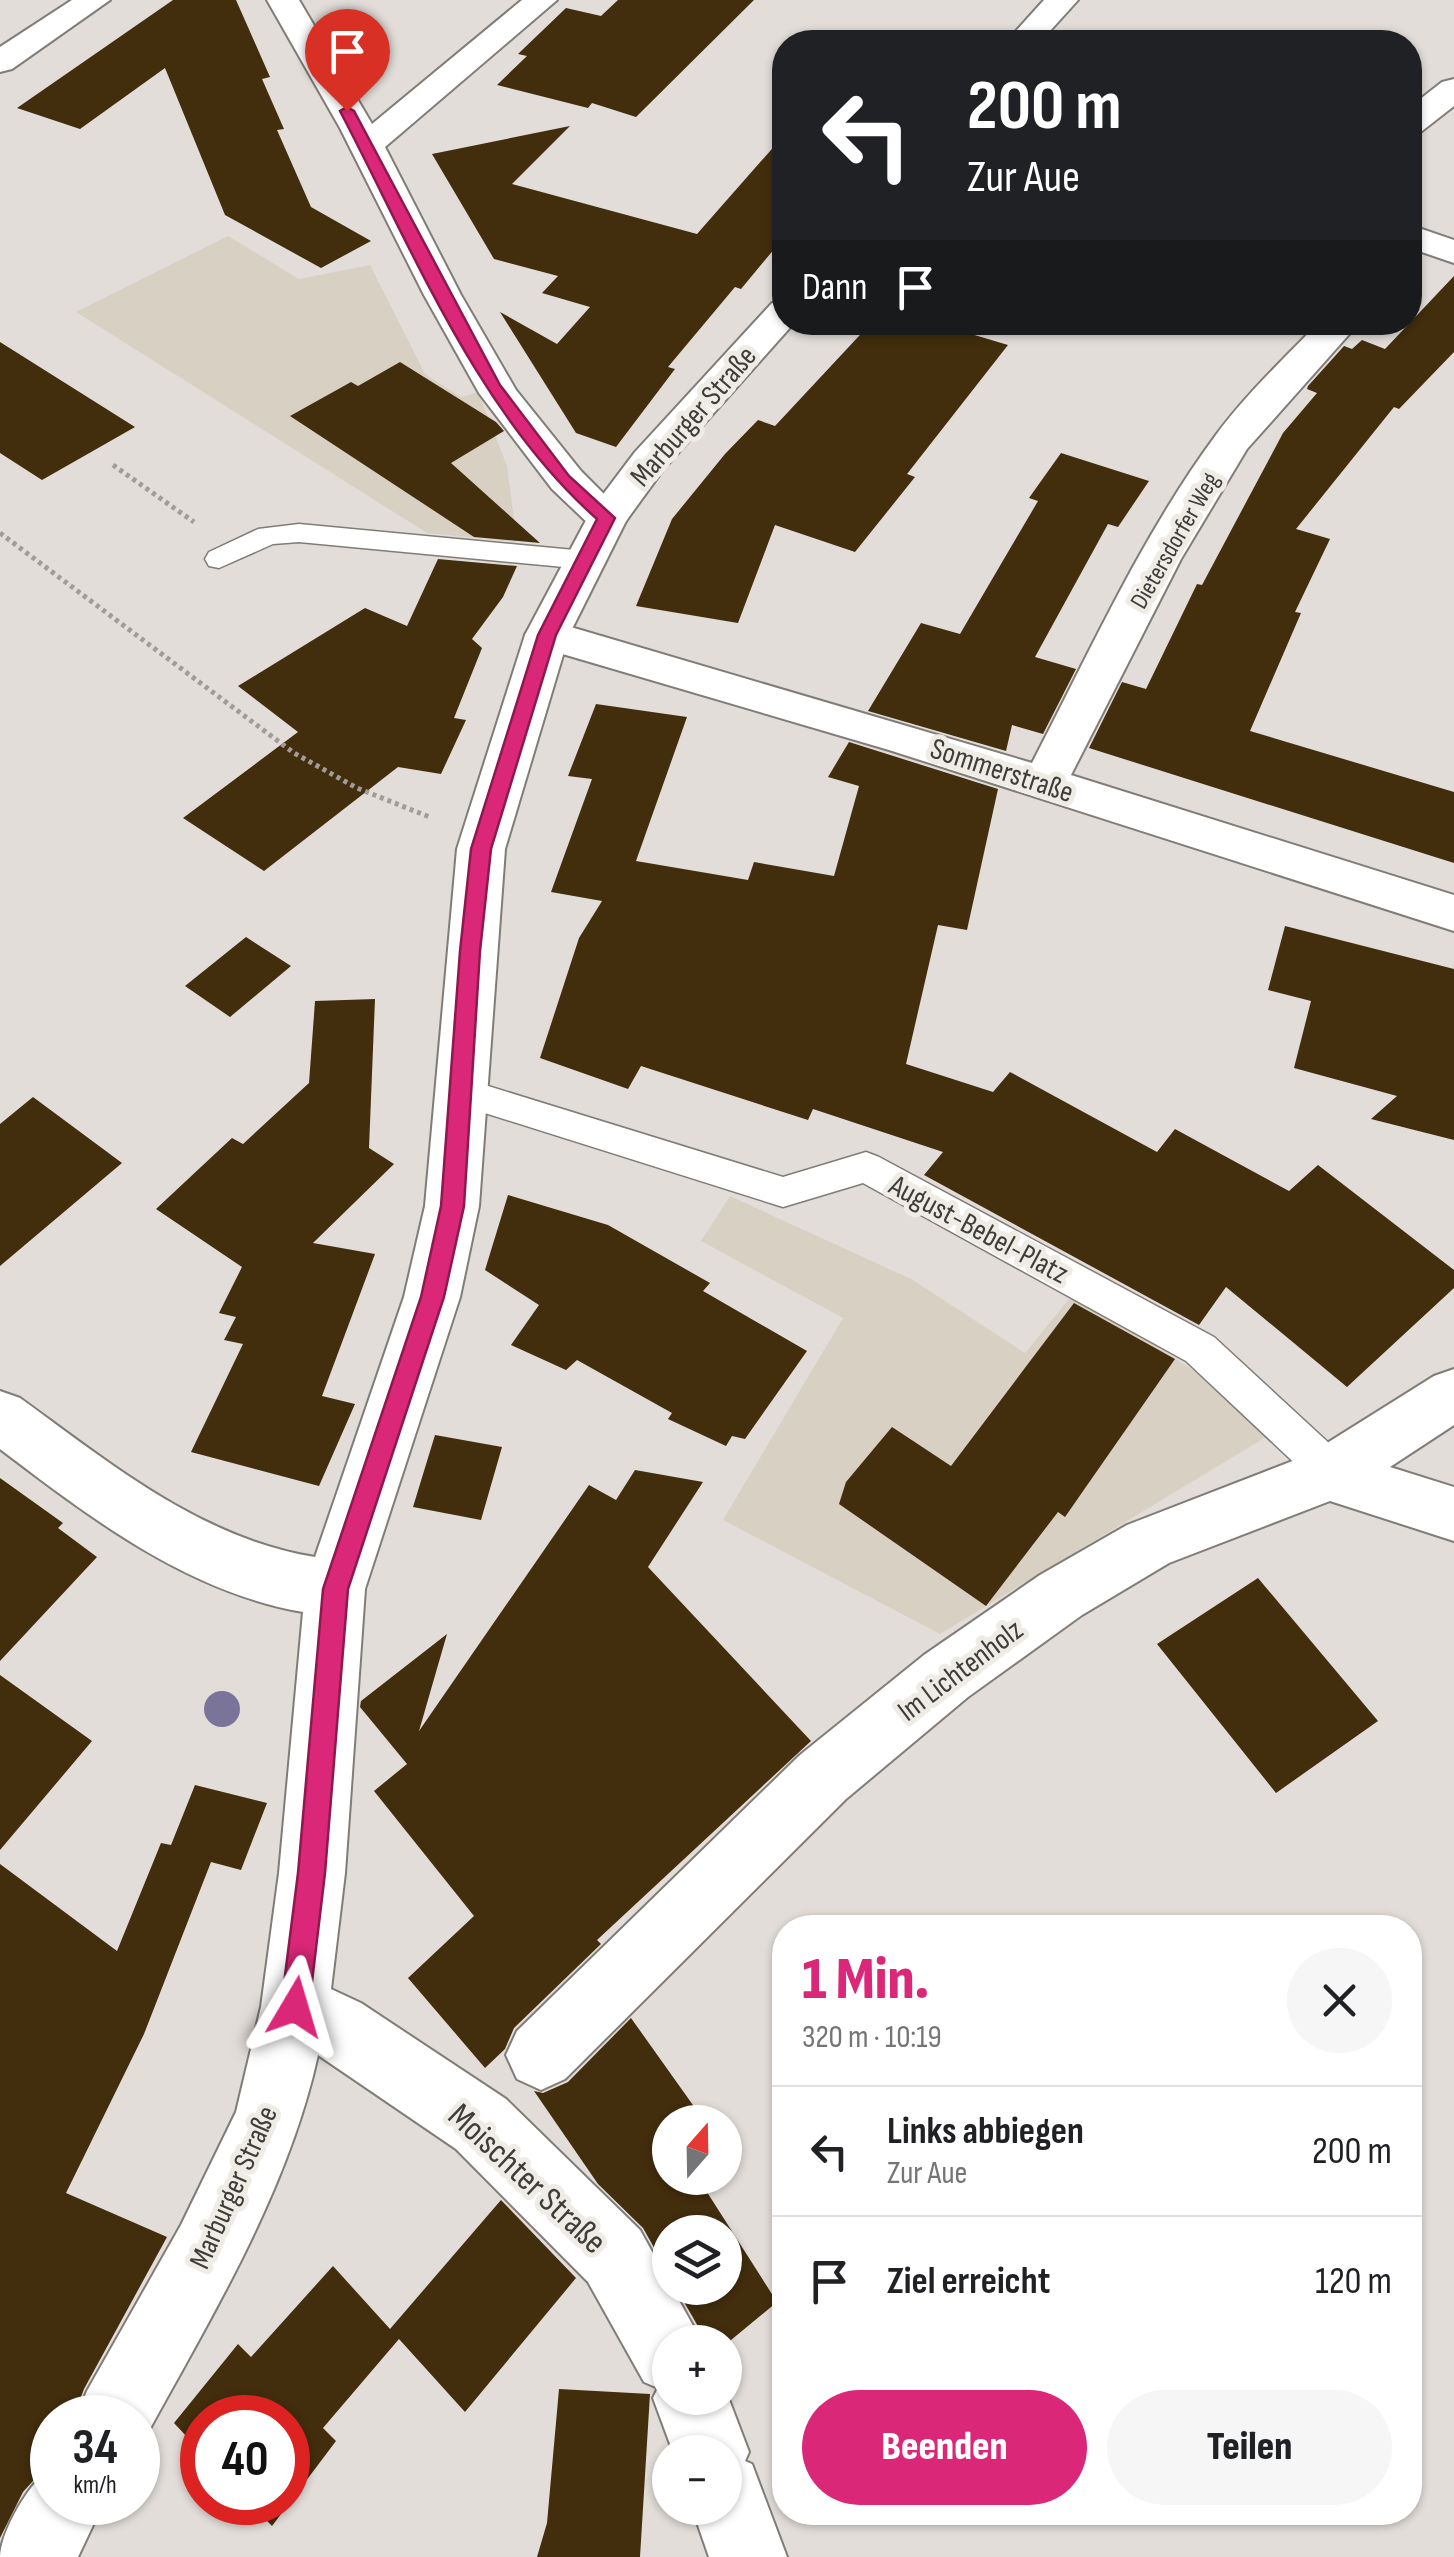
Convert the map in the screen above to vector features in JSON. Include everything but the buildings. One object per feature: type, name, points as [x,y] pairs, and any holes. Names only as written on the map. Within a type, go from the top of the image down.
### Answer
[{"type":"street","points":[[0,62],[94,0]]},
{"type":"street","points":[[283,0],[367,145],[492,386],[563,480],[606,518]]},
{"type":"street","points":[[367,145],[541,0]]},
{"type":"street","points":[[1032,30],[1056,1]]},
{"type":"street","points":[[1422,114],[1454,89]]},
{"type":"street","name":"Marburger Straße","points":[[127,2395],[207,2250],[269,2119],[295,2007],[312,1873],[335,1589],[432,1297],[452,1206],[470,951],[484,840],[547,635],[606,518],[650,462],[772,326]]},
{"type":"street","name":"Dietersdorfer Weg","points":[[1044,783],[1160,559],[1230,444],[1263,402],[1328,335]]},
{"type":"street","name":"Sommerstraße","points":[[547,635],[1044,783],[1454,913]]},
{"type":"street","name":"Im Lichtenholz","points":[[540,2054],[823,1777],[946,1676],[1061,1595],[1148,1544],[1329,1474],[1454,1394]]},
{"type":"street","points":[[0,1416],[148,1524],[254,1574],[293,1585],[335,1589]]},
{"type":"street","points":[[1329,1474],[1454,1514]]},
{"type":"street","name":"Moischter Straße","points":[[295,2007],[337,2027],[481,2124],[614,2256],[653,2325]]},
{"type":"street","points":[[35,2557],[53,2525]]},
{"type":"street","points":[[737,2525],[748,2557]]},
{"type":"lane","points":[[227,555],[268,535],[299,533],[585,560]]},
{"type":"lane","name":"August-Bebel-Platz","points":[[462,1092],[783,1192],[866,1167],[1200,1349],[1317,1458],[1329,1474]]},
{"type":"path","points":[[113,466],[227,555]]},
{"type":"path","points":[[0,533],[294,753],[356,788],[484,840]]},
{"type":"shaded area","points":[[228,236],[299,279],[370,265],[425,374],[461,397],[478,392],[507,466],[517,542],[427,533],[76,312]]},
{"type":"shaded area","points":[[730,1196],[913,1280],[1025,1353],[1074,1293],[1217,1386],[1266,1437],[940,1634],[723,1520],[843,1318],[701,1241]]},
{"type":"route","points":[[295,2007],[312,1873],[335,1589],[432,1297],[452,1206],[481,849],[547,635],[606,518],[563,480],[492,386],[347,111]]}]
